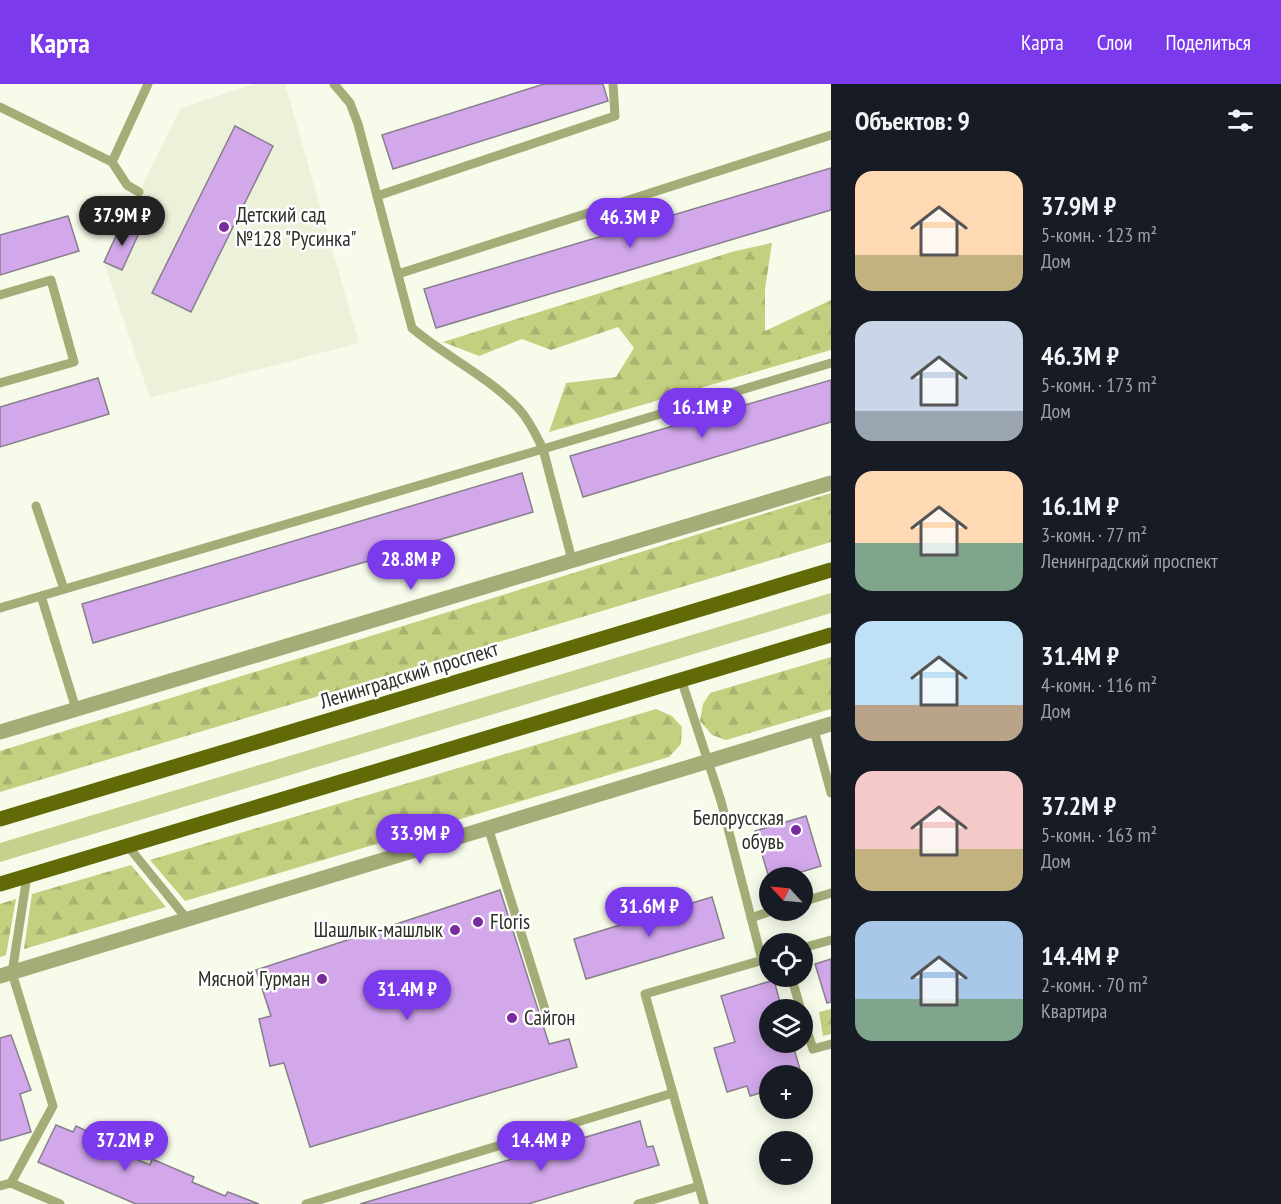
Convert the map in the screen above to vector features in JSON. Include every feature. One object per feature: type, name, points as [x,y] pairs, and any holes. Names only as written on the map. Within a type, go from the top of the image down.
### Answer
[{"type":"main road","name":"Ленинградский проспект","points":[[0,819],[831,570]]},
{"type":"main road","points":[[0,884],[831,634]]},
{"type":"street","points":[[0,732],[831,483]]},
{"type":"street","points":[[6,974],[831,724]]},
{"type":"lane","points":[[112,162],[148,84]]},
{"type":"lane","points":[[334,84],[350,103],[358,124],[412,328],[427,341],[498,388],[531,424],[543,449],[572,560]]},
{"type":"lane","points":[[377,196],[615,116],[613,84]]},
{"type":"lane","points":[[0,107],[112,162],[127,185],[139,192]]},
{"type":"lane","points":[[398,274],[831,135]]},
{"type":"lane","points":[[0,295],[51,280],[74,362],[0,383]]},
{"type":"lane","points":[[0,608],[831,363]]},
{"type":"lane","points":[[36,506],[63,589]]},
{"type":"lane","points":[[41,596],[76,709]]},
{"type":"lane","points":[[681,679],[708,762],[759,940]]},
{"type":"lane","points":[[814,730],[831,793]]},
{"type":"lane","points":[[488,827],[548,1019]]},
{"type":"lane","points":[[127,845],[187,919]]},
{"type":"lane","points":[[11,1183],[53,1106],[6,974],[27,876]]},
{"type":"lane","points":[[813,899],[831,893]]},
{"type":"lane","points":[[751,918],[759,915]]},
{"type":"lane","points":[[813,945],[831,940]]},
{"type":"lane","points":[[704,1204],[645,994],[759,961]]},
{"type":"lane","points":[[813,1049],[831,1044]]},
{"type":"lane","points":[[306,1204],[673,1093]]},
{"type":"lane","points":[[0,1186],[11,1183],[60,1204]]},
{"type":"lane","points":[[638,1204],[699,1186]]},
{"type":"shaded area","name":"Детский сад №128 \"Русинка\"","points":[[254,84],[285,84],[359,343],[150,398],[104,262],[181,108]]},
{"type":"green space","points":[[772,243],[765,289],[765,331],[831,300],[831,350],[549,432],[566,383],[616,377],[634,348],[618,327],[551,350],[522,339],[479,356],[443,342],[735,251]]},
{"type":"green space","points":[[831,493],[831,542],[0,792],[0,751]]},
{"type":"green space","points":[[831,593],[831,613],[0,862],[0,843]]},
{"type":"green space","points":[[831,657],[831,709],[726,740],[712,735],[700,721],[703,704],[710,693]]},
{"type":"green space","points":[[656,709],[672,716],[682,727],[681,744],[669,757],[185,901],[150,860]]},
{"type":"green space","points":[[131,865],[166,907],[24,949],[32,894]]},
{"type":"green space","points":[[16,899],[6,955],[0,957],[0,904]]},
{"type":"green space","points":[[831,1009],[831,1034],[823,1036],[819,1012]]},
{"type":"building","points":[[544,84],[603,84],[608,101],[393,169],[382,135]]},
{"type":"building","points":[[235,126],[273,146],[191,312],[152,293]]},
{"type":"building","points":[[831,168],[831,210],[436,328],[424,289]]},
{"type":"building","points":[[68,216],[79,251],[0,275],[0,235]]},
{"type":"building","points":[[122,223],[140,231],[122,270],[104,262]]},
{"type":"building","points":[[98,378],[109,414],[0,447],[0,407]]},
{"type":"building","points":[[831,380],[831,422],[583,497],[570,456]]},
{"type":"building","points":[[522,473],[533,512],[93,643],[82,604]]},
{"type":"building","points":[[806,816],[821,866],[813,868],[766,867],[755,831]]},
{"type":"building","points":[[500,890],[549,1044],[569,1039],[577,1067],[310,1147],[284,1063],[270,1066],[259,1019],[271,1016],[256,970]]},
{"type":"building","points":[[712,897],[724,938],[586,979],[574,939]]},
{"type":"building","points":[[831,959],[831,1002],[827,1003],[815,964]]},
{"type":"building","points":[[759,985],[759,987],[776,987],[779,999],[759,999],[759,1053],[795,1053],[799,1065],[759,1065],[759,1093],[750,1096],[747,1086],[727,1092],[714,1048],[735,1042],[721,996]]},
{"type":"building","points":[[11,1035],[31,1090],[20,1094],[31,1132],[0,1141],[0,1038]]},
{"type":"building","points":[[640,1121],[647,1147],[653,1146],[659,1165],[528,1204],[360,1204]]},
{"type":"building","points":[[56,1125],[73,1132],[76,1126],[117,1145],[114,1150],[150,1165],[152,1159],[194,1177],[192,1182],[225,1196],[228,1192],[259,1204],[136,1204],[38,1162]]},
{"type":"place","name":"Детский сад №128 \"Русинка\"","points":[[224,227]]},
{"type":"place","name":"Белорусская обувь","points":[[796,830]]},
{"type":"place","name":"Floris","points":[[478,922]]},
{"type":"place","name":"Шашлык-машлык","points":[[455,930]]},
{"type":"place","name":"Мясной Гурман","points":[[322,979]]},
{"type":"place","name":"Сайгон","points":[[512,1018]]}]
